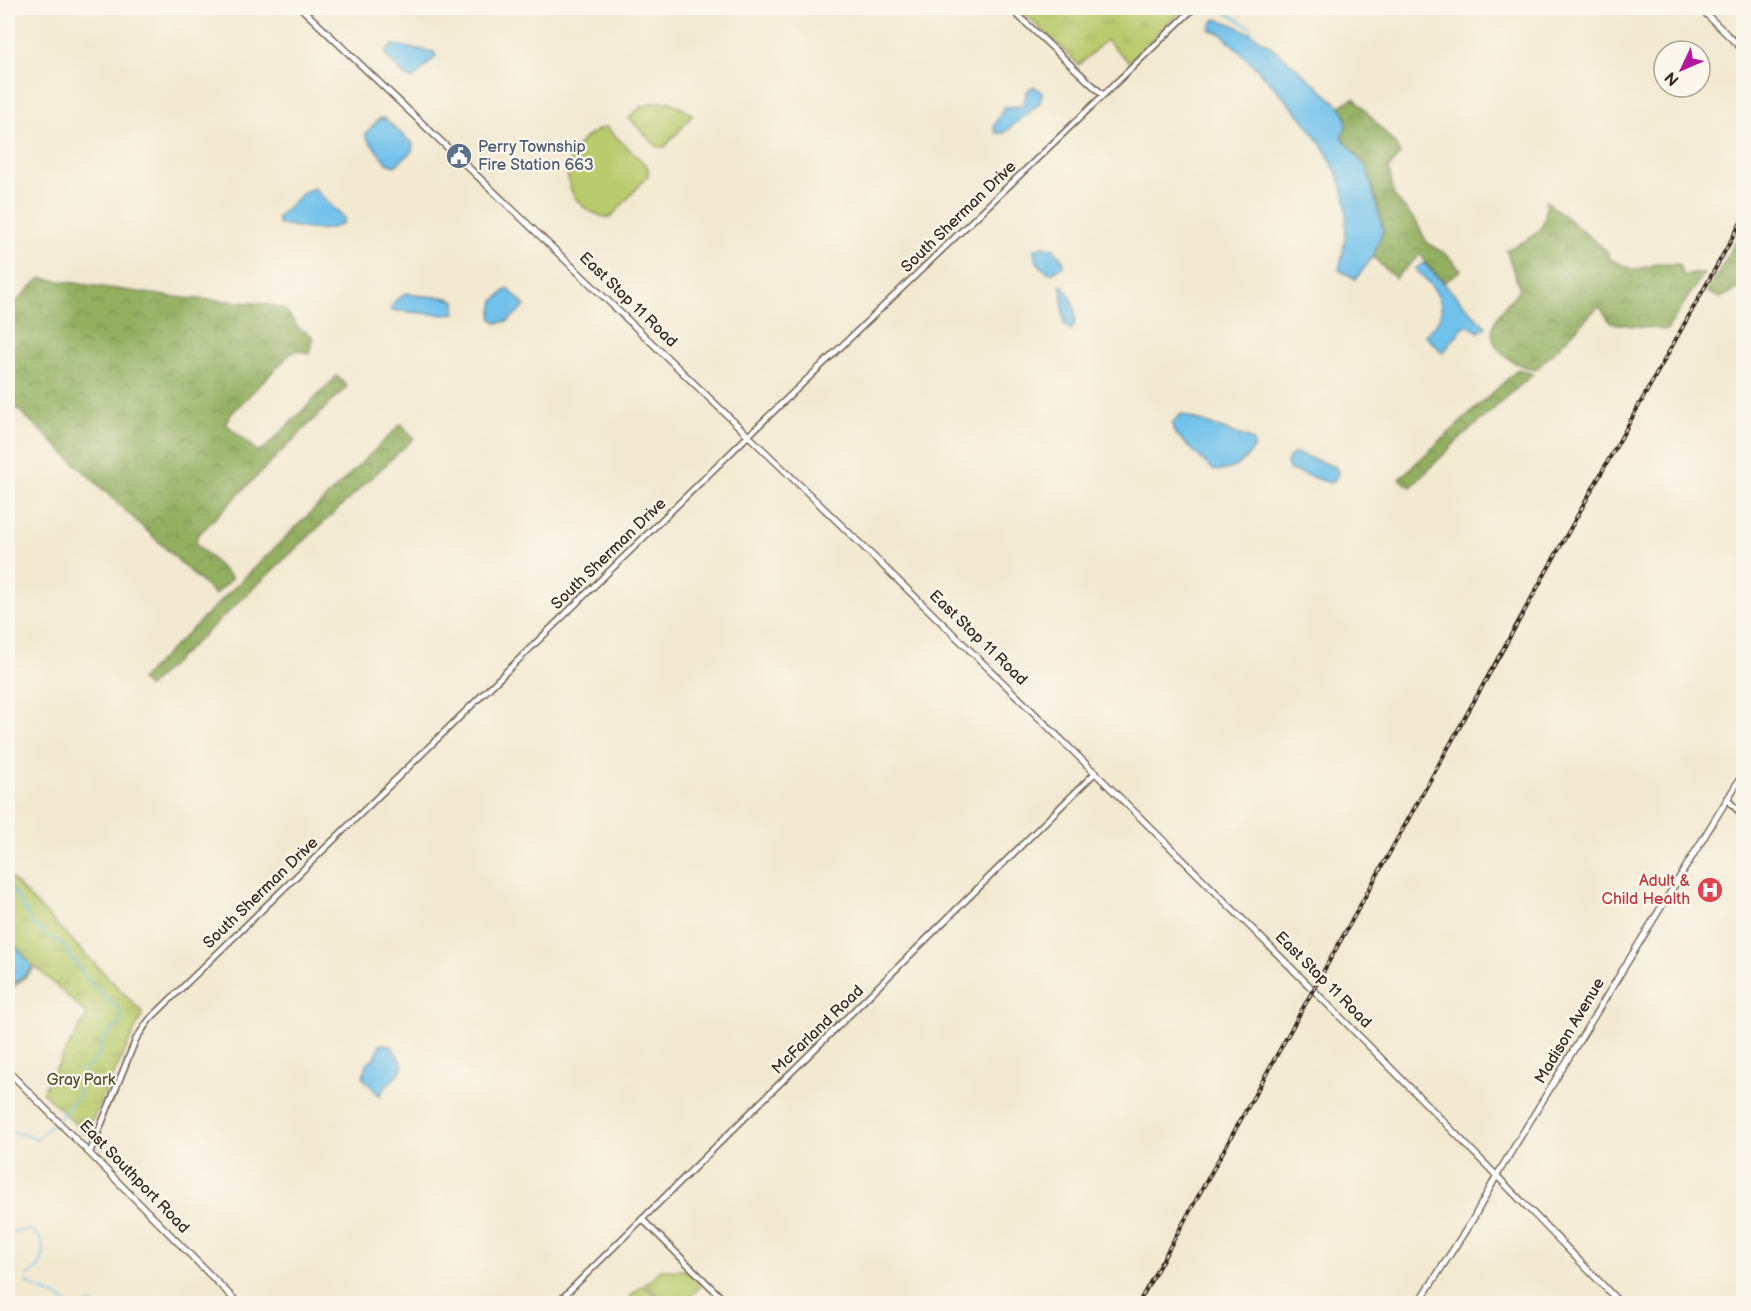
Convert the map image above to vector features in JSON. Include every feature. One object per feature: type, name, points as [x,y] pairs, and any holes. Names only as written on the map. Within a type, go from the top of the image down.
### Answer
[{"type":"main road","name":"East Stop 11 Road","points":[[301,8],[750,434],[1096,772],[1497,1175],[1621,1304]]},
{"type":"main road","points":[[1700,8],[1743,51]]},
{"type":"main road","name":"Madison Avenue","points":[[1418,1304],[1473,1220],[1497,1175],[1743,772]]},
{"type":"main road","name":"East Southport Road","points":[[8,1071],[239,1304]]},
{"type":"street","points":[[1010,8],[1102,95]]},
{"type":"street","name":"South Sherman Drive","points":[[90,1152],[134,1043],[149,1020],[750,434],[1194,8]]},
{"type":"street","name":"McFarland Road","points":[[556,1304],[1096,772]]},
{"type":"street","points":[[1727,799],[1743,817]]},
{"type":"street","points":[[642,1219],[728,1304]]},
{"type":"green space","points":[[1019,8],[1184,8],[1129,62],[1106,40],[1079,65]]},
{"type":"green space","points":[[1354,98],[1396,145],[1400,154],[1389,169],[1394,196],[1417,223],[1427,243],[1446,254],[1461,270],[1445,282],[1426,264],[1421,254],[1395,278],[1373,257],[1383,230],[1376,198],[1367,168],[1341,136],[1347,117],[1340,106]]},
{"type":"green space","points":[[655,102],[671,102],[693,115],[665,147],[657,147],[629,118],[641,107]]},
{"type":"green space","points":[[606,127],[648,167],[648,176],[610,218],[592,212],[579,202],[571,189],[568,175],[570,160],[577,147],[589,135]]},
{"type":"green space","points":[[1546,201],[1607,251],[1610,259],[1634,270],[1657,264],[1679,264],[1683,275],[1704,273],[1667,330],[1611,323],[1599,306],[1536,370],[1516,363],[1499,350],[1492,334],[1493,326],[1502,310],[1520,289],[1506,250],[1531,237],[1541,228],[1546,212]]},
{"type":"green space","points":[[1743,229],[1743,287],[1720,298],[1707,292]]},
{"type":"green space","points":[[40,278],[173,297],[266,304],[284,309],[298,327],[313,337],[309,354],[298,350],[290,354],[225,423],[257,451],[265,448],[337,376],[347,386],[197,536],[196,544],[232,578],[215,595],[8,400],[8,310]]},
{"type":"green space","points":[[1518,369],[1533,374],[1456,442],[1411,487],[1399,479]]},
{"type":"green space","points":[[401,424],[414,438],[148,687],[140,680]]},
{"type":"green space","name":"Gray Park","points":[[8,875],[143,1013],[86,1134],[42,1092],[87,1015],[36,967],[14,987],[8,980]]},
{"type":"green space","points":[[661,1270],[687,1270],[702,1285],[684,1303],[665,1303],[646,1284]]},
{"type":"green space","points":[[643,1285],[662,1303],[623,1303]]},
{"type":"water","points":[[1215,19],[1250,33],[1266,43],[1340,106],[1346,117],[1344,133],[1341,137],[1367,168],[1383,230],[1373,257],[1356,279],[1339,270],[1345,238],[1346,206],[1341,183],[1330,159],[1298,113],[1278,91],[1222,34],[1209,29]]},
{"type":"water","points":[[394,45],[434,52],[436,56],[413,79],[405,76],[386,56],[386,50]]},
{"type":"water","points":[[1034,86],[1042,93],[1040,103],[1004,133],[996,133],[994,126],[1004,107],[1023,106],[1027,91]]},
{"type":"water","points":[[384,118],[413,144],[412,151],[395,166],[387,163],[366,137],[366,133],[379,119]]},
{"type":"water","points":[[314,188],[344,218],[344,222],[321,230],[279,224],[277,218],[304,192]]},
{"type":"water","points":[[1043,246],[1054,249],[1063,260],[1063,266],[1051,273],[1041,267],[1035,257],[1034,249]]},
{"type":"water","points":[[1424,263],[1486,327],[1479,332],[1469,326],[1463,327],[1443,353],[1425,335],[1440,317],[1441,303],[1435,290],[1415,269]]},
{"type":"water","points":[[1061,285],[1069,294],[1074,307],[1075,320],[1071,330],[1064,324]]},
{"type":"water","points":[[508,288],[525,306],[508,321],[496,323],[491,317],[494,301]]},
{"type":"water","points":[[407,293],[455,301],[455,313],[446,315],[390,310],[396,300]]},
{"type":"water","points":[[1181,414],[1248,438],[1253,441],[1254,447],[1242,462],[1231,469],[1212,469],[1174,432],[1172,423]]},
{"type":"water","points":[[1296,453],[1336,467],[1338,473],[1335,480],[1330,483],[1290,470],[1287,464],[1289,457]]},
{"type":"water","points":[[8,937],[32,965],[32,968],[16,983],[8,978]]},
{"type":"water","points":[[380,1044],[391,1045],[403,1065],[399,1074],[380,1096],[363,1078],[366,1064],[375,1058]]},
{"type":"waterway","points":[[1219,8],[1250,27],[1253,37]]},
{"type":"waterway","points":[[8,882],[33,924],[49,937],[62,943],[89,982],[122,1012],[122,1022],[102,1042],[98,1057],[82,1072],[78,1096],[59,1119]]},
{"type":"waterway","points":[[8,1134],[14,1132],[37,1139],[55,1122]]},
{"type":"waterway","points":[[8,1231],[30,1230],[37,1235],[43,1247],[42,1260],[39,1266],[28,1275],[26,1281],[67,1304]]},
{"type":"waterway","points":[[87,1304],[94,1304]]},
{"type":"railway","points":[[1138,1304],[1744,217]]},
{"type":"place","name":"Perry Township Fire Station 663","points":[[459,156]]},
{"type":"place","name":"Adult & Child Health","points":[[1710,890]]}]
